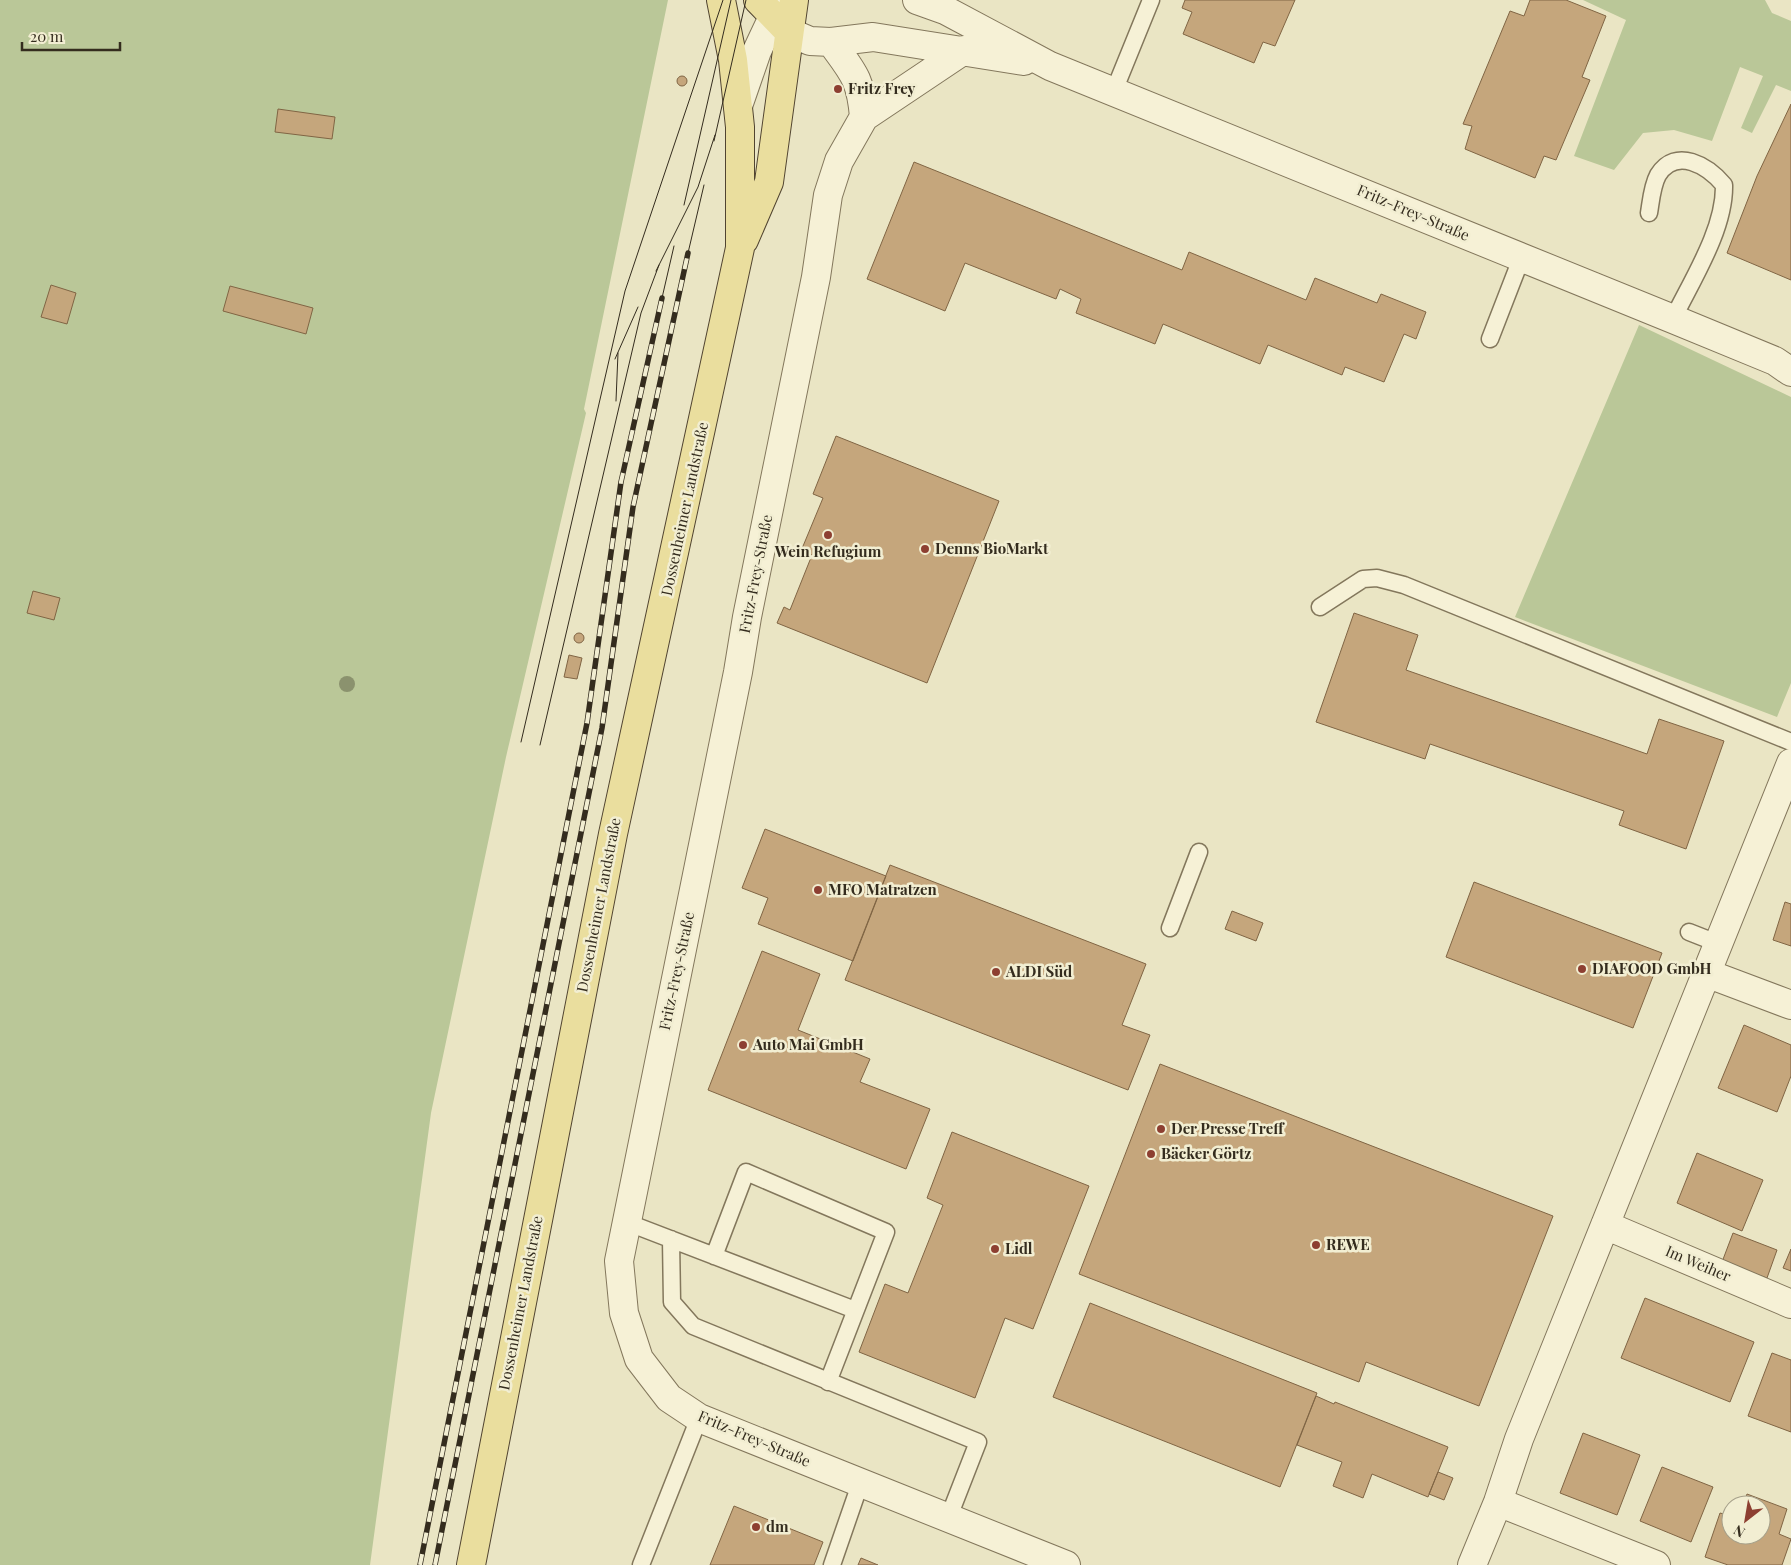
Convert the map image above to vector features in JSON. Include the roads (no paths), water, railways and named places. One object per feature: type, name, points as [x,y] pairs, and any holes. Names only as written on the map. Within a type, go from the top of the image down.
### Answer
[{"type":"main road","name":"Dossenheimer Landstraße","points":[[721,0],[738,106],[740,248]]},
{"type":"main road","name":"Dossenheimer Landstraße","points":[[471,1565],[611,844],[740,248],[769,182],[781,10]]},
{"type":"street","name":"Fritz-Frey-Straße","points":[[917,0],[945,10],[1050,66],[1786,365]]},
{"type":"street","name":"Dossenheimer Landstraße","points":[[738,106],[757,51],[781,10]]},
{"type":"street","name":"Fritz-Frey-Straße","points":[[781,10],[810,40],[831,42],[873,37],[964,50],[1050,66]]},
{"type":"street","points":[[831,42],[858,81],[862,90],[864,117]]},
{"type":"street","name":"Fritz-Frey-Straße","points":[[964,50],[864,117],[845,148],[828,195],[816,277],[619,1261],[624,1313],[639,1359],[669,1398],[700,1418],[860,1484],[1066,1565]]},
{"type":"street","points":[[1472,1565],[1498,1502],[1519,1439],[1791,763]]},
{"type":"street","points":[[1706,974],[1791,1005]]},
{"type":"street","name":"Im Weiher","points":[[1606,1225],[1791,1304]]},
{"type":"street","points":[[1498,1502],[1656,1565]]},
{"type":"street","points":[[1451,1565],[1485,1535]]},
{"type":"lane","points":[[1114,91],[1151,0]]},
{"type":"lane","points":[[1649,213],[1654,184],[1658,174],[1665,167],[1681,160],[1697,162],[1707,168],[1724,185],[1722,210],[1713,236],[1673,319]]},
{"type":"lane","points":[[1490,339],[1521,258]]},
{"type":"lane","points":[[1320,608],[1363,579],[1377,578],[1404,585],[1791,742]]},
{"type":"lane","points":[[1170,928],[1199,852]]},
{"type":"lane","points":[[1689,932],[1717,943]]},
{"type":"lane","points":[[714,1256],[746,1172],[886,1232],[828,1382]]},
{"type":"lane","points":[[626,1222],[855,1310]]},
{"type":"lane","points":[[672,1239],[672,1302],[693,1326],[978,1442],[948,1519]]},
{"type":"lane","points":[[641,1565],[700,1418]]},
{"type":"lane","points":[[832,1565],[860,1484]]},
{"type":"tram line","points":[[521,742],[625,291],[723,0]]},
{"type":"tram line","points":[[684,205],[731,0]]},
{"type":"tram line","points":[[714,141],[746,0]]},
{"type":"tram line","points":[[656,271],[698,187],[715,135]]},
{"type":"tram line","points":[[688,253],[704,185]]},
{"type":"tram line","points":[[662,298],[674,246]]},
{"type":"tram line","points":[[540,745],[641,313],[659,265]]},
{"type":"tram line","points":[[615,359],[638,307]]},
{"type":"tram line","points":[[616,401],[618,353]]},
{"type":"railway","points":[[435,1565],[602,728],[633,507],[688,253]]},
{"type":"railway","points":[[420,1565],[587,723],[621,482],[662,298]]},
{"type":"place","name":"Fritz Frey","points":[[838,89]]},
{"type":"place","name":"Wein Refugium","points":[[828,535]]},
{"type":"place","name":"Denns BioMarkt","points":[[925,549]]},
{"type":"place","name":"MFO Matratzen","points":[[818,890]]},
{"type":"place","name":"DIAFOOD GmbH","points":[[1582,969]]},
{"type":"place","name":"ALDI Süd","points":[[996,972]]},
{"type":"place","name":"Auto Mai GmbH","points":[[743,1045]]},
{"type":"place","name":"Der Presse Treff","points":[[1161,1129]]},
{"type":"place","name":"Bäcker Görtz","points":[[1151,1154]]},
{"type":"place","name":"REWE","points":[[1316,1245]]},
{"type":"place","name":"Lidl","points":[[995,1249]]},
{"type":"place","name":"dm","points":[[756,1527]]}]
